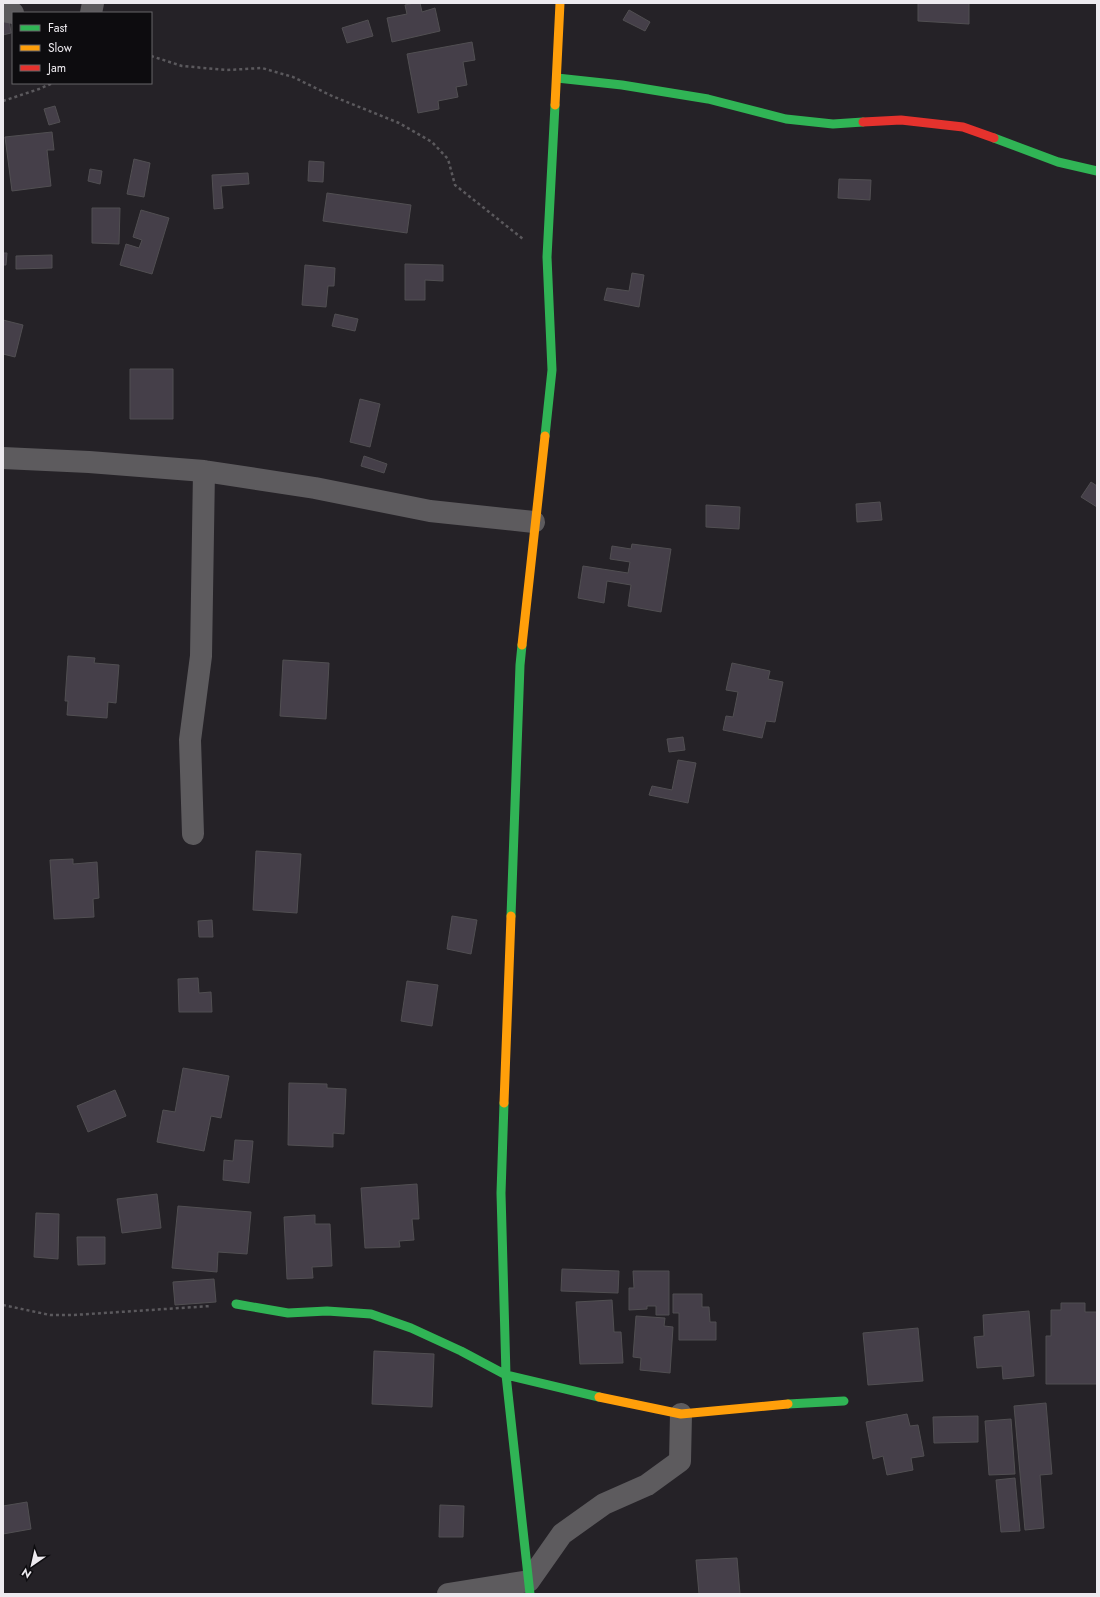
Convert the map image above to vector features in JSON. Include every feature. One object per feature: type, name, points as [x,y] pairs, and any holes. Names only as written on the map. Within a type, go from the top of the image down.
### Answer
[{"type":"street","points":[[530,1587],[506,1375],[501,1193],[520,665],[534,522],[552,370],[547,257],[560,3]]},
{"type":"street","points":[[557,78],[622,85],[708,99],[786,119],[833,124],[901,120],[963,127],[1058,162],[1097,171]]},
{"type":"street","points":[[3,458],[89,462],[204,471],[315,488],[430,511],[534,522]]},
{"type":"street","points":[[193,834],[190,740],[202,656],[204,471]]},
{"type":"street","points":[[236,1304],[288,1313],[327,1310],[371,1314],[412,1328],[447,1344],[506,1375],[580,1393],[681,1414],[764,1405],[844,1401]]},
{"type":"street","points":[[530,1587],[562,1534],[604,1504],[647,1485],[680,1461],[681,1414]]},
{"type":"street","points":[[448,1594],[530,1587]]},
{"type":"path","points":[[152,56],[182,66],[227,70],[262,68],[293,77],[332,96],[399,123],[432,142],[448,159],[455,185],[547,257]]},
{"type":"path","points":[[3,101],[51,84]]},
{"type":"path","points":[[3,1305],[50,1315],[74,1315],[236,1304]]},
{"type":"building","points":[[420,3],[422,12],[435,8],[440,31],[392,42],[387,18],[407,14],[405,5]]},
{"type":"building","points":[[918,3],[969,3],[969,24],[918,21]]},
{"type":"building","points":[[629,10],[650,22],[645,31],[623,20]]},
{"type":"building","points":[[9,19],[11,33],[3,35],[3,20]]},
{"type":"building","points":[[368,20],[373,36],[347,43],[342,28]]},
{"type":"building","points":[[472,42],[475,60],[463,62],[467,85],[456,87],[458,97],[438,101],[439,109],[418,113],[407,54]]},
{"type":"building","points":[[55,106],[60,122],[49,125],[44,109]]},
{"type":"building","points":[[52,132],[54,150],[47,150],[51,186],[12,191],[5,137]]},
{"type":"building","points":[[134,159],[150,163],[144,197],[127,194]]},
{"type":"building","points":[[309,161],[324,162],[323,182],[308,181]]},
{"type":"building","points":[[90,169],[102,171],[100,184],[88,181]]},
{"type":"building","points":[[248,173],[249,184],[221,186],[223,208],[214,209],[212,175]]},
{"type":"building","points":[[839,179],[871,180],[870,200],[838,198]]},
{"type":"building","points":[[327,193],[411,205],[407,233],[323,221]]},
{"type":"building","points":[[92,208],[120,208],[119,244],[92,243]]},
{"type":"building","points":[[141,210],[169,218],[152,274],[120,265],[126,244],[139,248],[142,240],[133,237]]},
{"type":"building","points":[[3,253],[7,253],[6,265],[3,265]]},
{"type":"building","points":[[52,255],[52,268],[16,269],[16,256]]},
{"type":"building","points":[[405,264],[443,265],[443,281],[425,280],[425,300],[405,300]]},
{"type":"building","points":[[305,265],[335,268],[334,286],[328,286],[326,307],[302,305]]},
{"type":"building","points":[[632,273],[644,275],[639,307],[604,300],[607,288],[629,291]]},
{"type":"building","points":[[335,314],[358,319],[355,331],[332,326]]},
{"type":"building","points":[[3,320],[23,325],[15,357],[3,354]]},
{"type":"building","points":[[130,369],[173,369],[173,419],[130,419]]},
{"type":"building","points":[[360,399],[380,404],[370,447],[350,442]]},
{"type":"building","points":[[364,456],[387,464],[384,473],[361,466]]},
{"type":"building","points":[[1091,482],[1097,486],[1097,507],[1081,497]]},
{"type":"building","points":[[880,502],[882,520],[857,522],[856,504]]},
{"type":"building","points":[[706,505],[740,507],[739,529],[706,527]]},
{"type":"building","points":[[632,544],[671,549],[661,612],[628,606],[631,585],[607,581],[604,603],[578,598],[583,566],[628,573],[630,562],[610,559],[612,546],[631,549]]},
{"type":"building","points":[[68,656],[95,658],[94,663],[119,665],[116,703],[108,702],[107,718],[67,715],[68,701],[65,701]]},
{"type":"building","points":[[283,660],[329,663],[326,719],[280,716]]},
{"type":"building","points":[[732,663],[770,671],[768,679],[783,682],[775,722],[766,721],[762,738],[723,730],[726,716],[733,717],[738,692],[726,690]]},
{"type":"building","points":[[683,737],[685,750],[669,752],[667,739]]},
{"type":"building","points":[[678,760],[696,763],[688,803],[649,795],[652,786],[672,790]]},
{"type":"building","points":[[256,851],[301,854],[297,913],[253,910]]},
{"type":"building","points":[[73,859],[73,864],[97,862],[99,898],[93,899],[94,917],[54,919],[50,860]]},
{"type":"building","points":[[452,916],[477,920],[471,954],[447,949]]},
{"type":"building","points":[[212,920],[213,937],[199,937],[198,921]]},
{"type":"building","points":[[198,978],[199,993],[211,992],[212,1012],[179,1012],[178,979]]},
{"type":"building","points":[[407,981],[438,985],[432,1026],[401,1021]]},
{"type":"building","points":[[183,1068],[229,1076],[221,1118],[211,1116],[204,1151],[157,1142],[163,1110],[175,1112]]},
{"type":"building","points":[[289,1083],[327,1084],[327,1088],[346,1089],[344,1134],[333,1133],[333,1147],[288,1145]]},
{"type":"building","points":[[115,1090],[126,1116],[88,1132],[77,1106]]},
{"type":"building","points":[[235,1140],[253,1141],[249,1183],[223,1180],[224,1160],[233,1161]]},
{"type":"building","points":[[417,1184],[419,1219],[412,1219],[414,1240],[399,1241],[400,1247],[365,1248],[361,1188]]},
{"type":"building","points":[[157,1194],[161,1228],[122,1233],[117,1199]]},
{"type":"building","points":[[178,1206],[251,1212],[247,1254],[218,1252],[217,1272],[172,1268]]},
{"type":"building","points":[[36,1213],[59,1214],[58,1259],[34,1257]]},
{"type":"building","points":[[315,1215],[315,1224],[330,1224],[332,1266],[312,1267],[313,1278],[287,1279],[284,1217]]},
{"type":"building","points":[[77,1237],[105,1237],[105,1264],[78,1265]]},
{"type":"building","points":[[562,1269],[619,1271],[618,1293],[561,1291]]},
{"type":"building","points":[[633,1271],[669,1271],[669,1315],[656,1315],[656,1306],[647,1306],[647,1309],[629,1310],[629,1288],[634,1288]]},
{"type":"building","points":[[214,1279],[216,1302],[175,1305],[173,1282]]},
{"type":"building","points":[[673,1294],[702,1294],[702,1307],[709,1307],[710,1322],[716,1322],[716,1340],[679,1340],[679,1313],[673,1313]]},
{"type":"building","points":[[612,1300],[614,1332],[621,1332],[623,1363],[580,1364],[576,1302]]},
{"type":"building","points":[[1061,1303],[1085,1303],[1085,1312],[1097,1312],[1097,1384],[1046,1384],[1046,1336],[1051,1336],[1051,1310],[1061,1310]]},
{"type":"building","points":[[1029,1311],[1034,1376],[1003,1379],[1002,1366],[977,1368],[974,1337],[984,1336],[983,1315]]},
{"type":"building","points":[[636,1316],[665,1318],[664,1326],[673,1327],[670,1373],[640,1370],[641,1358],[633,1357]]},
{"type":"building","points":[[918,1328],[923,1381],[868,1385],[863,1333]]},
{"type":"building","points":[[374,1351],[434,1354],[432,1407],[372,1404]]},
{"type":"building","points":[[1046,1403],[1052,1474],[1040,1475],[1044,1528],[1025,1530],[1014,1406]]},
{"type":"building","points":[[907,1414],[910,1426],[918,1425],[924,1456],[911,1458],[913,1470],[887,1475],[883,1456],[873,1459],[866,1422]]},
{"type":"building","points":[[978,1416],[978,1442],[934,1443],[933,1417]]},
{"type":"building","points":[[1011,1419],[1015,1474],[989,1475],[985,1421]]},
{"type":"building","points":[[1015,1478],[1020,1531],[1001,1532],[996,1480]]},
{"type":"building","points":[[27,1502],[31,1529],[3,1534],[3,1506]]},
{"type":"building","points":[[440,1505],[464,1506],[463,1537],[439,1537]]},
{"type":"building","points":[[737,1558],[740,1594],[699,1594],[696,1560]]},
{"type":"traffic: fast","points":[[557,78],[622,85],[708,99],[786,119],[833,124],[863,122]]},
{"type":"traffic: fast","points":[[545,436],[552,370],[547,257],[555,105]]},
{"type":"traffic: fast","points":[[994,138],[1058,162],[1097,171]]},
{"type":"traffic: fast","points":[[511,916],[522,645]]},
{"type":"traffic: fast","points":[[504,1103],[501,1193],[506,1375],[530,1594]]},
{"type":"traffic: fast","points":[[236,1304],[288,1313],[327,1311],[371,1314],[411,1328],[461,1351],[506,1375],[599,1397]]},
{"type":"traffic: fast","points":[[788,1404],[844,1401]]},
{"type":"traffic: slow","points":[[555,105],[560,3]]},
{"type":"traffic: slow","points":[[522,645],[545,436]]},
{"type":"traffic: slow","points":[[504,1103],[511,916]]},
{"type":"traffic: slow","points":[[599,1397],[681,1414],[788,1404]]},
{"type":"traffic: jam","points":[[863,122],[901,120],[963,127],[994,138]]}]
